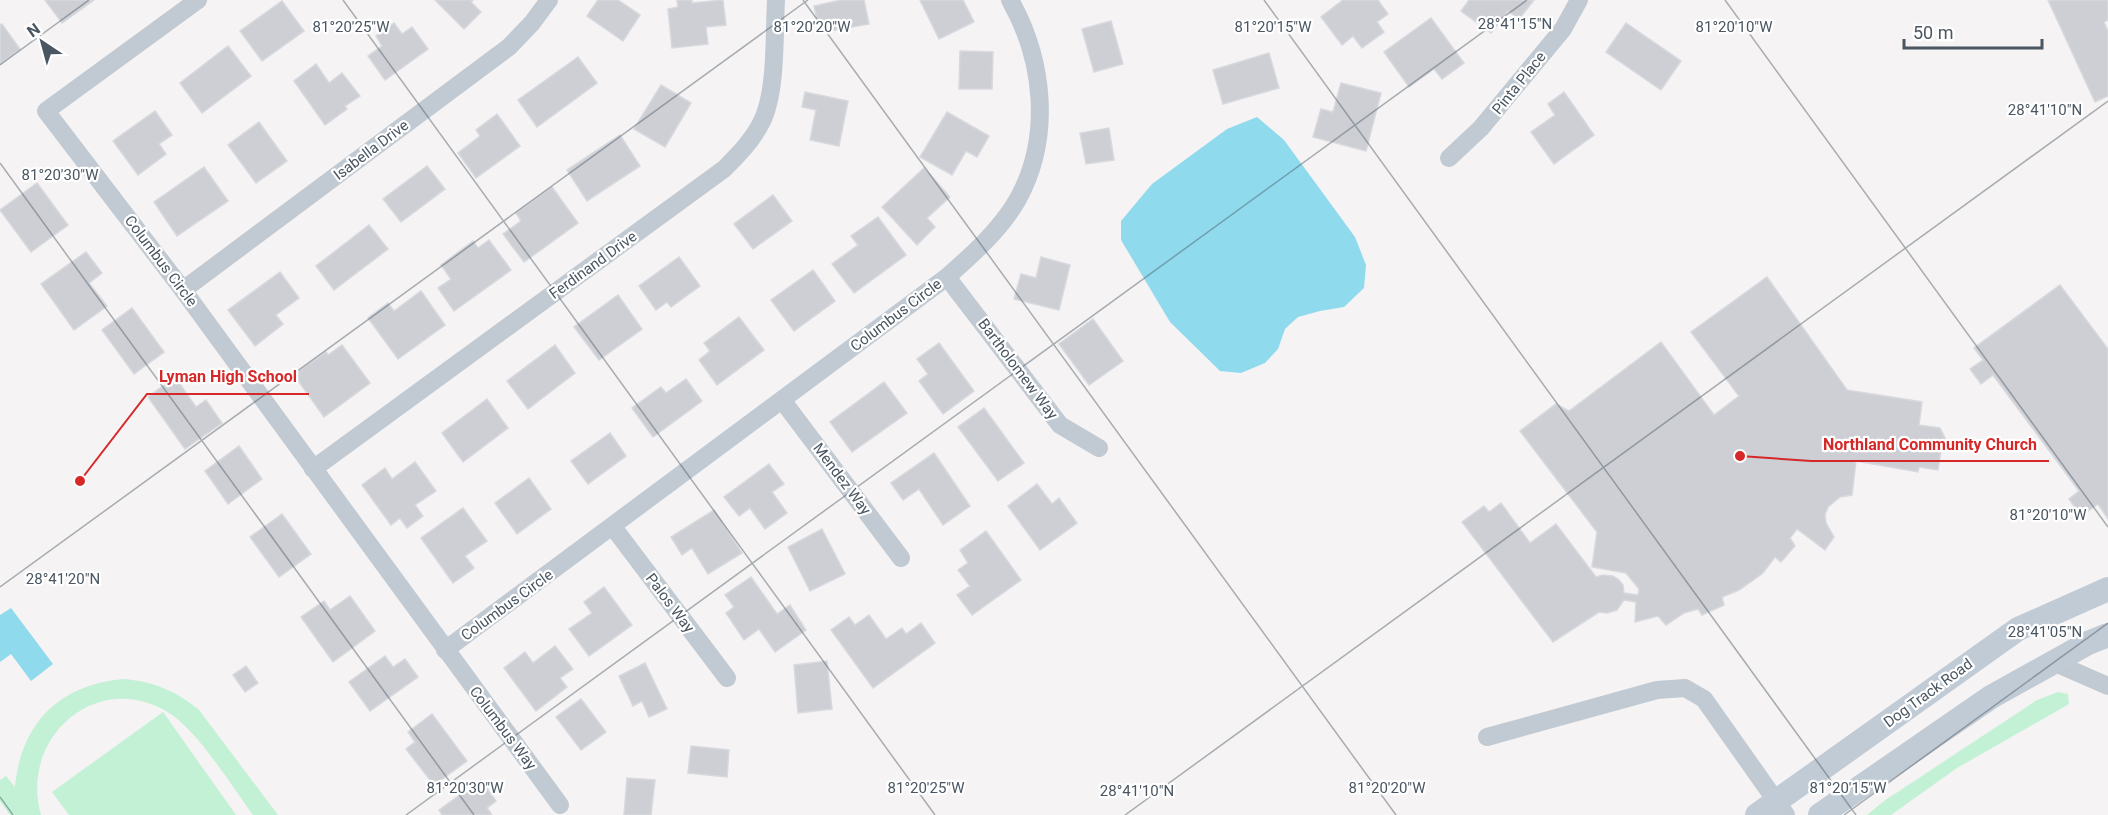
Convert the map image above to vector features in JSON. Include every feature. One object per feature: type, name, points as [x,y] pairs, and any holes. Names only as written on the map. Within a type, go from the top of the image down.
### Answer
[{"type":"main road","name":"Dog Track Road","points":[[1773,811],[2018,629],[2108,589]]},
{"type":"main road","points":[[1820,815],[1991,697],[2088,643],[2108,635]]},
{"type":"street","name":"Columbus Circle","points":[[198,0],[46,111],[183,290],[445,650],[947,277],[984,243],[1018,200],[1032,167],[1040,129],[1039,86],[1031,45],[1010,0]]},
{"type":"street","name":"Isabella Drive","points":[[183,290],[509,47],[549,0]]},
{"type":"street","name":"Ferdinand Drive","points":[[313,470],[724,169],[744,149],[762,121],[771,88],[776,0]]},
{"type":"street","name":"Pinta Place","points":[[1449,158],[1481,129],[1563,29],[1579,0]]},
{"type":"street","name":"Bartholomew Way","points":[[947,277],[1060,425],[1099,448]]},
{"type":"street","name":"Mendez Way","points":[[782,400],[901,558]]},
{"type":"street","name":"Palos Way","points":[[613,527],[727,678]]},
{"type":"street","name":"Columbus Way","points":[[445,650],[560,805]]},
{"type":"street","points":[[2053,662],[2108,686]]},
{"type":"street","points":[[1487,737],[1657,690],[1685,688],[1704,699],[1773,811]]},
{"type":"green space","points":[[123,679],[164,688],[182,697],[199,710],[278,815],[253,815],[201,743],[166,711],[139,701],[113,699],[89,706],[69,719],[52,738],[41,761],[37,787],[41,815],[10,815],[0,801],[0,780],[6,776],[15,787],[25,744],[47,711],[80,689]]},
{"type":"green space","points":[[2058,692],[2068,694],[2069,704],[1957,768],[1891,815],[1867,815],[1884,801],[2037,700]]},
{"type":"green space","points":[[163,712],[236,815],[69,815],[52,792]]},
{"type":"water","points":[[1257,117],[1284,140],[1355,237],[1366,265],[1364,288],[1344,307],[1298,317],[1285,329],[1278,349],[1265,363],[1241,373],[1220,371],[1170,322],[1121,240],[1121,221],[1152,184],[1227,129]]},
{"type":"water","points":[[11,608],[53,664],[31,681],[11,654],[0,662],[0,615]]},
{"type":"building","points":[[45,0],[94,0],[62,23]]},
{"type":"building","points":[[435,0],[473,0],[471,2],[481,12],[464,29]]},
{"type":"building","points":[[598,0],[618,0],[640,15],[623,41],[587,16]]},
{"type":"building","points":[[677,0],[692,0],[692,3],[723,0],[726,25],[706,27],[708,44],[672,48],[668,9],[678,7]]},
{"type":"building","points":[[841,0],[864,0],[869,24],[820,33],[814,6]]},
{"type":"building","points":[[920,0],[963,0],[974,22],[939,39]]},
{"type":"building","points":[[1343,0],[1378,0],[1388,14],[1377,22],[1384,32],[1362,48],[1353,36],[1342,45],[1321,17]]},
{"type":"building","points":[[1469,0],[1534,0],[1519,19],[1508,11],[1491,33],[1461,11]]},
{"type":"building","points":[[2048,0],[2108,0],[2108,20],[2104,22],[2108,31],[2108,96],[2095,102]]},
{"type":"building","points":[[282,1],[304,31],[262,61],[240,31]]},
{"type":"building","points":[[1431,18],[1464,63],[1442,79],[1434,69],[1409,87],[1384,52]]},
{"type":"building","points":[[1111,21],[1123,64],[1094,72],[1082,29]]},
{"type":"building","points":[[394,23],[402,34],[412,27],[428,49],[385,80],[368,56],[382,46],[376,36]]},
{"type":"building","points":[[1626,23],[1681,61],[1661,90],[1606,52]]},
{"type":"building","points":[[2,24],[20,49],[0,64],[0,25]]},
{"type":"building","points":[[228,46],[251,76],[202,113],[180,83]]},
{"type":"building","points":[[960,51],[993,52],[992,89],[959,89]]},
{"type":"building","points":[[1269,53],[1279,88],[1223,104],[1213,70]]},
{"type":"building","points":[[578,57],[597,83],[537,127],[518,100]]},
{"type":"building","points":[[316,64],[329,83],[342,73],[360,96],[345,106],[347,109],[325,125],[294,81]]},
{"type":"building","points":[[1341,83],[1381,93],[1366,151],[1313,137],[1321,109],[1333,112]]},
{"type":"building","points":[[661,85],[691,103],[665,147],[634,129]]},
{"type":"building","points":[[805,92],[848,101],[839,146],[810,140],[816,110],[802,107]]},
{"type":"building","points":[[1564,92],[1594,135],[1554,164],[1531,132],[1555,115],[1548,104]]},
{"type":"building","points":[[155,111],[172,135],[159,144],[166,154],[138,175],[113,141]]},
{"type":"building","points":[[947,112],[989,136],[977,157],[966,151],[952,175],[920,157]]},
{"type":"building","points":[[497,114],[520,146],[476,178],[458,153],[480,136],[476,130]]},
{"type":"building","points":[[259,122],[287,161],[256,183],[228,145]]},
{"type":"building","points":[[1109,128],[1114,160],[1086,164],[1080,133]]},
{"type":"building","points":[[620,135],[640,166],[587,201],[567,170]]},
{"type":"building","points":[[427,166],[445,189],[401,222],[383,199]]},
{"type":"building","points":[[204,167],[228,201],[177,236],[154,202]]},
{"type":"building","points":[[924,168],[950,197],[927,218],[935,227],[917,245],[882,207]]},
{"type":"building","points":[[37,183],[68,225],[31,252],[0,210]]},
{"type":"building","points":[[552,187],[578,223],[524,262],[503,234],[521,221],[516,213]]},
{"type":"building","points":[[773,195],[792,221],[753,249],[734,224]]},
{"type":"building","points":[[878,217],[906,255],[854,293],[832,264],[858,245],[851,236]]},
{"type":"building","points":[[369,225],[388,249],[334,290],[316,266]]},
{"type":"building","points":[[489,240],[511,270],[454,311],[438,288],[451,279],[441,265],[473,241],[478,248]]},
{"type":"building","points":[[86,252],[102,273],[89,283],[107,306],[74,330],[41,284]]},
{"type":"building","points":[[679,257],[700,286],[671,307],[667,302],[656,310],[639,286]]},
{"type":"building","points":[[1041,257],[1070,265],[1059,310],[1014,299],[1021,274],[1036,278]]},
{"type":"building","points":[[813,270],[835,301],[794,331],[771,300]]},
{"type":"building","points":[[280,272],[299,298],[276,315],[283,324],[255,346],[228,310]]},
{"type":"building","points":[[1767,277],[1847,390],[1922,402],[1919,425],[1940,428],[1948,444],[1948,451],[1941,450],[1938,470],[1919,467],[1918,472],[1856,461],[1852,495],[1840,497],[1828,507],[1825,515],[1826,523],[1834,537],[1825,550],[1797,529],[1790,538],[1795,546],[1781,562],[1775,557],[1763,573],[1739,590],[1722,597],[1724,605],[1702,615],[1698,609],[1684,613],[1666,625],[1658,616],[1635,622],[1636,602],[1624,600],[1617,610],[1607,613],[1599,612],[1553,642],[1462,522],[1484,506],[1489,512],[1501,503],[1530,543],[1556,524],[1596,577],[1613,576],[1623,585],[1624,593],[1638,595],[1639,589],[1626,573],[1592,567],[1597,532],[1520,431],[1556,404],[1569,411],[1661,342],[1714,415],[1739,396],[1691,332]]},
{"type":"building","points":[[2060,285],[2108,349],[2108,519],[2098,504],[2081,516],[2069,499],[2079,491],[1993,375],[1981,384],[1970,369],[1983,360],[1974,348]]},
{"type":"building","points":[[421,291],[445,325],[398,359],[368,318],[388,303],[394,311]]},
{"type":"building","points":[[618,295],[642,329],[599,360],[574,327]]},
{"type":"building","points":[[132,308],[164,352],[134,374],[102,330]]},
{"type":"building","points":[[739,317],[764,350],[717,385],[699,360],[710,351],[704,343]]},
{"type":"building","points":[[1093,319],[1123,361],[1089,385],[1059,344]]},
{"type":"building","points":[[939,343],[974,391],[943,414],[919,381],[928,374],[917,359]]},
{"type":"building","points":[[342,345],[370,383],[324,417],[294,375],[326,352],[328,355]]},
{"type":"building","points":[[555,345],[575,373],[528,409],[507,381]]},
{"type":"building","points":[[175,377],[196,407],[206,400],[222,423],[185,449],[148,397]]},
{"type":"building","points":[[686,379],[702,401],[653,437],[632,408],[661,387],[666,393]]},
{"type":"building","points":[[884,382],[907,413],[852,452],[830,422]]},
{"type":"building","points":[[487,399],[508,428],[463,462],[442,433]]},
{"type":"building","points":[[984,408],[1024,463],[998,481],[958,427]]},
{"type":"building","points":[[610,433],[626,456],[588,484],[571,461]]},
{"type":"building","points":[[239,446],[262,479],[228,504],[205,471]]},
{"type":"building","points":[[934,453],[970,506],[943,525],[919,489],[903,500],[891,483]]},
{"type":"building","points":[[415,462],[436,491],[415,505],[423,516],[407,528],[400,518],[391,525],[362,485],[385,468],[392,479]]},
{"type":"building","points":[[769,464],[784,484],[772,492],[787,513],[765,529],[750,508],[739,516],[724,497]]},
{"type":"building","points":[[529,478],[551,509],[517,534],[495,503]]},
{"type":"building","points":[[1037,484],[1052,504],[1059,498],[1077,523],[1040,550],[1008,506]]},
{"type":"building","points":[[463,508],[487,541],[465,556],[474,568],[453,583],[421,538]]},
{"type":"building","points":[[714,510],[742,553],[708,574],[692,548],[682,555],[671,537]]},
{"type":"building","points":[[282,514],[311,554],[279,577],[250,537]]},
{"type":"building","points":[[822,529],[845,574],[810,591],[788,547]]},
{"type":"building","points":[[986,531],[1021,580],[972,615],[957,595],[970,586],[958,570],[968,563],[960,550]]},
{"type":"building","points":[[751,577],[777,614],[790,605],[806,630],[775,652],[759,629],[744,640],[726,613],[734,607],[725,595]]},
{"type":"building","points":[[604,587],[632,625],[589,656],[569,629],[592,613],[584,602]]},
{"type":"building","points":[[350,596],[375,631],[333,662],[301,617],[324,601],[330,610]]},
{"type":"building","points":[[869,615],[886,639],[902,628],[906,634],[921,623],[935,643],[873,688],[831,630],[849,617],[855,625]]},
{"type":"building","points":[[555,646],[573,669],[560,678],[567,687],[536,711],[504,668],[525,652],[533,663]]},
{"type":"building","points":[[385,656],[393,667],[405,659],[418,677],[370,711],[349,682]]},
{"type":"building","points":[[827,661],[832,709],[798,713],[794,665]]},
{"type":"building","points":[[645,663],[667,709],[649,717],[642,701],[633,706],[619,676]]},
{"type":"building","points":[[246,666],[258,683],[245,692],[233,675]]},
{"type":"building","points":[[581,699],[606,732],[581,750],[556,717]]},
{"type":"building","points":[[432,714],[467,761],[434,785],[406,749],[415,742],[408,732]]},
{"type":"building","points":[[691,746],[729,750],[727,777],[688,773]]},
{"type":"building","points":[[627,778],[655,780],[651,815],[624,815]]},
{"type":"building","points":[[481,780],[496,801],[487,808],[492,815],[442,815],[439,810]]},
{"type":"place","name":"Northland Community Church","points":[[1740,456]]},
{"type":"place","name":"Lyman High School","points":[[80,481]]}]
